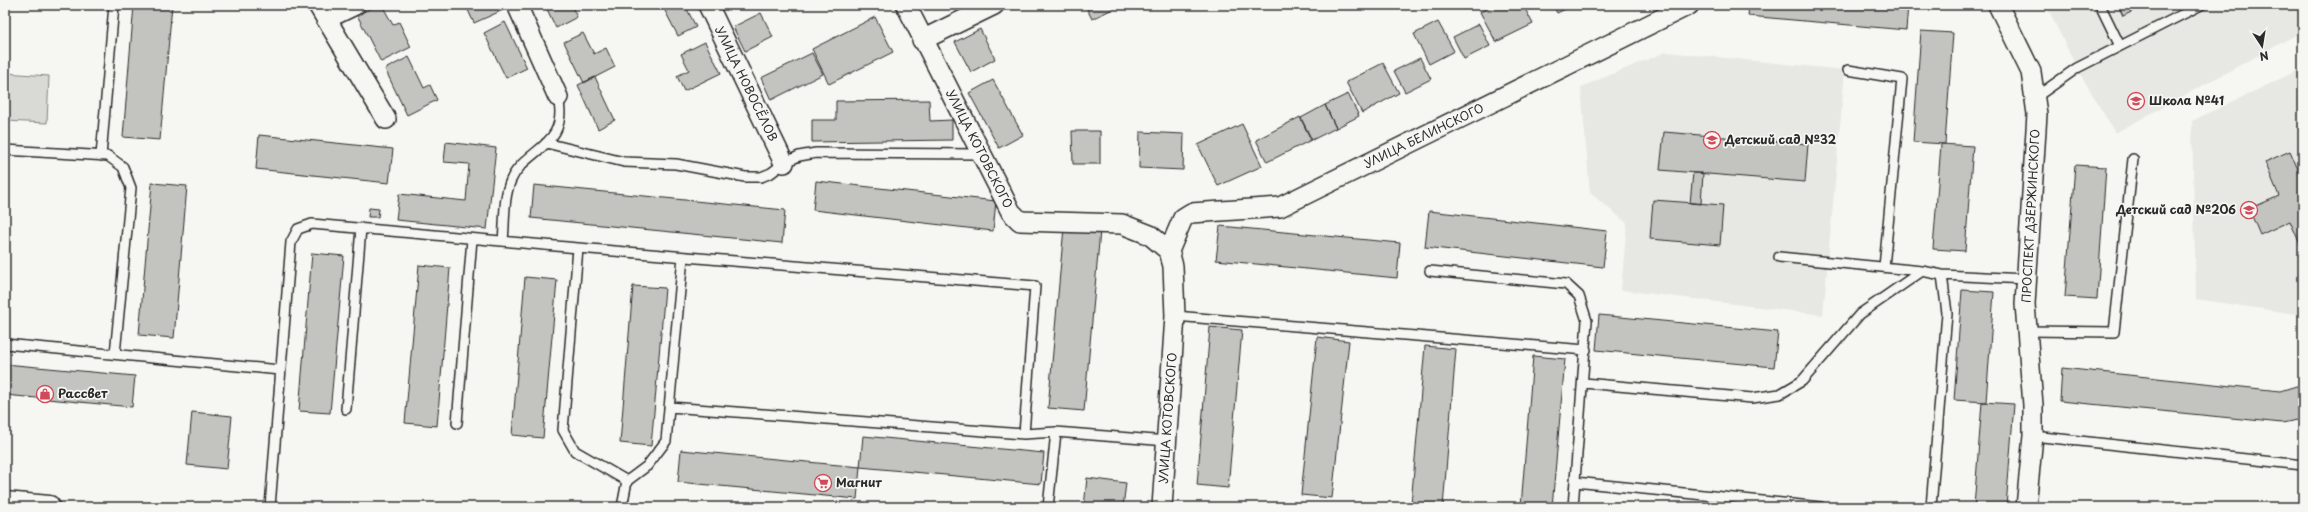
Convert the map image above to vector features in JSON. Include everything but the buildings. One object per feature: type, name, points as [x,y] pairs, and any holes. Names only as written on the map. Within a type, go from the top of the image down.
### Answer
[{"type":"main road","points":[[5,503],[49,507]]},
{"type":"street","points":[[355,5],[322,12],[386,119]]},
{"type":"street","points":[[517,5],[558,97]]},
{"type":"street","name":"УЛИЦА НОВОСЁЛОВ","points":[[708,5],[784,163]]},
{"type":"street","name":"УЛИЦА КОТОВСКОГО","points":[[906,5],[922,40],[1011,212],[1020,220],[1122,224],[1150,235],[1169,251],[1173,266],[1175,316],[1162,507]]},
{"type":"street","points":[[922,40],[994,5]]},
{"type":"street","name":"УЛИЦА БЕЛИНСКОГО","points":[[1169,251],[1183,218],[1190,213],[1280,207],[1689,5]]},
{"type":"street","name":"ПРОСПЕКТ ДЗЕРЖИНСКОГО","points":[[1998,5],[2031,72],[2036,97],[2036,135],[2025,304],[2033,379],[2033,436],[2026,507]]},
{"type":"lane","points":[[101,156],[114,5]]},
{"type":"lane","points":[[2100,5],[2120,46]]},
{"type":"lane","points":[[2036,97],[2077,68],[2201,5]]},
{"type":"lane","points":[[1848,70],[1902,79],[1884,268]]},
{"type":"lane","points":[[503,241],[506,197],[510,180],[517,170],[546,143],[558,127],[561,108],[558,97]]},
{"type":"lane","points":[[546,143],[624,162],[676,164],[745,177],[761,177],[771,173],[784,163],[799,156],[816,152],[982,154]]},
{"type":"lane","points":[[5,150],[108,156],[123,167],[131,188],[115,354]]},
{"type":"lane","points":[[2028,332],[2114,332],[2134,159]]},
{"type":"lane","points":[[270,507],[291,242],[298,229],[312,224],[472,239],[1035,286],[1024,434]]},
{"type":"lane","points":[[346,409],[361,228]]},
{"type":"lane","points":[[457,423],[472,239]]},
{"type":"lane","points":[[578,248],[563,430],[575,451],[627,481]]},
{"type":"lane","points":[[622,507],[627,481],[647,466],[666,441],[683,257]]},
{"type":"lane","points":[[1779,257],[1922,271],[1942,275],[2026,279]]},
{"type":"lane","points":[[1430,271],[1566,284],[1579,296],[1587,321],[1584,383],[1573,507]]},
{"type":"lane","points":[[1584,383],[1752,398],[1780,394],[1802,381],[1860,314],[1922,271]]},
{"type":"lane","points":[[1931,507],[1947,313],[1942,275]]},
{"type":"lane","points":[[1175,316],[1586,350]]},
{"type":"lane","points":[[5,344],[280,370]]},
{"type":"lane","points":[[670,407],[1024,434],[1056,432],[1166,441]]},
{"type":"lane","points":[[1048,507],[1056,432]]},
{"type":"lane","points":[[2033,436],[2303,465]]},
{"type":"lane","points":[[1575,482],[1821,507]]},
{"type":"shaded area","name":"Школа №41","points":[[2046,5],[2303,5],[2303,31],[2115,133],[2077,68]]},
{"type":"shaded area","name":"Детский сад №32","points":[[1666,52],[1845,70],[1823,315],[1621,290],[1627,223],[1590,193],[1581,87]]},
{"type":"shaded area","name":"Детский сад №206","points":[[2303,68],[2303,315],[2196,299],[2192,121]]},
{"type":"shaded area","points":[[5,73],[49,76],[47,123],[5,121]]},
{"type":"place","name":"Школа №41","points":[[2136,101]]},
{"type":"place","name":"Детский сад №32","points":[[1712,140]]},
{"type":"place","name":"Детский сад №206","points":[[2249,210]]},
{"type":"place","name":"Рассвет","points":[[45,394]]},
{"type":"place","name":"Магнит","points":[[823,483]]}]
